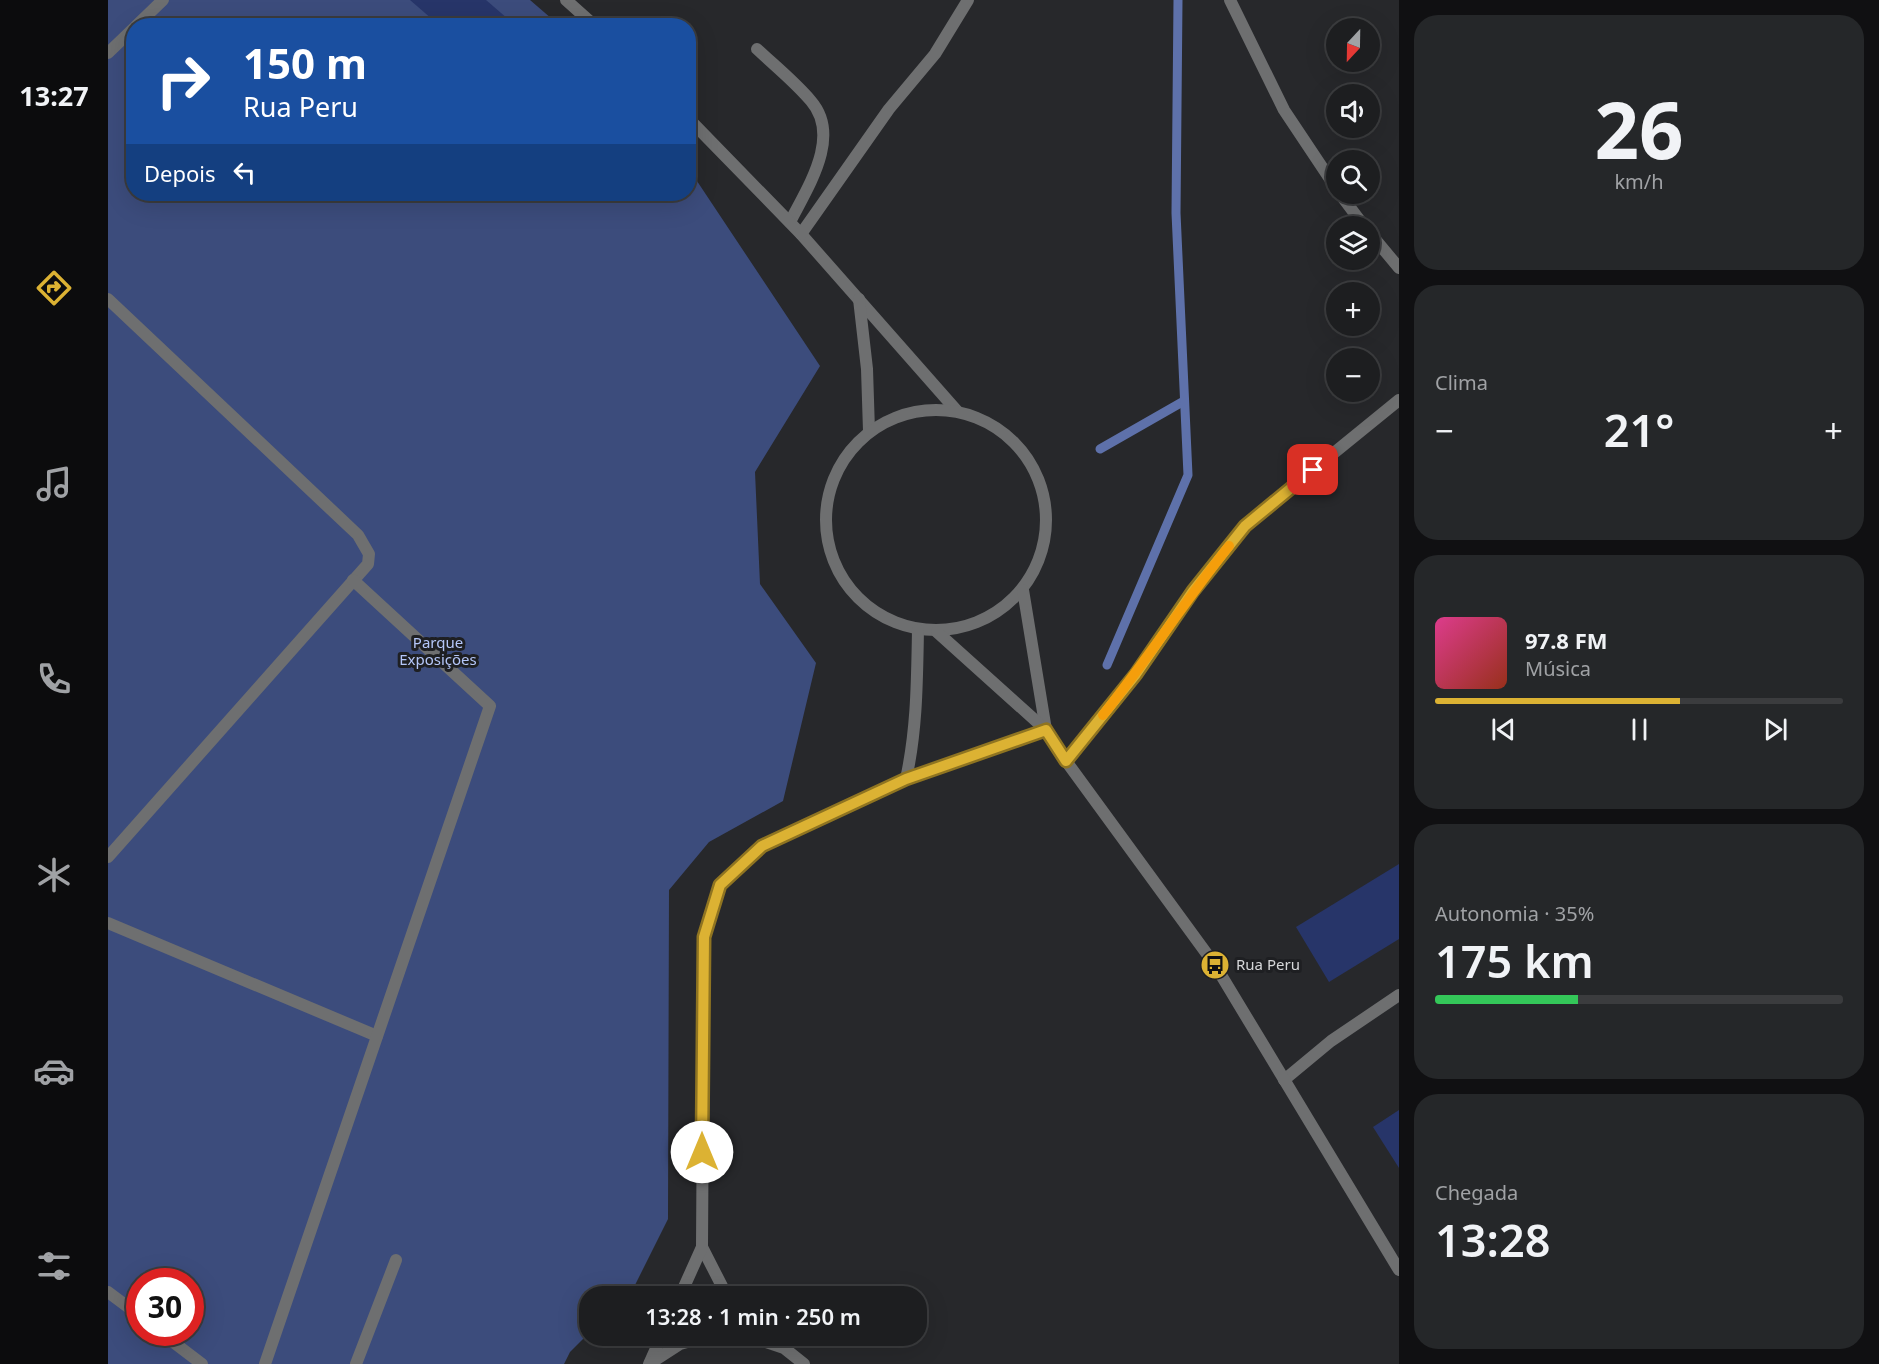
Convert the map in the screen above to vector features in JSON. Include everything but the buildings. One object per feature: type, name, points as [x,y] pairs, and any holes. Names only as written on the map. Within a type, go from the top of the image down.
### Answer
[{"type":"street","points":[[144,18],[163,0]]},
{"type":"street","points":[[566,0],[586,18]]},
{"type":"street","points":[[801,234],[889,109],[935,54],[968,0]]},
{"type":"street","points":[[1230,0],[1284,110],[1326,173]]},
{"type":"street","points":[[108,53],[126,36]]},
{"type":"street","points":[[757,49],[813,103],[822,125],[823,147],[815,173],[790,222]]},
{"type":"street","points":[[696,126],[801,234],[957,411]]},
{"type":"street","points":[[1380,245],[1399,268]]},
{"type":"street","points":[[108,299],[358,535],[369,554],[368,564],[108,857]]},
{"type":"street","points":[[859,299],[867,369],[869,431]]},
{"type":"street","points":[[1066,761],[1136,674],[1193,591],[1245,526],[1399,400]]},
{"type":"street","points":[[957,411],[992,424],[1021,449],[1040,482],[1047,519],[1041,556],[1023,590],[999,612],[969,627],[937,632],[918,630],[877,615],[845,586],[827,547],[825,503],[840,463],[869,431],[910,412],[957,411]]},
{"type":"street","points":[[265,1364],[490,706],[354,580]]},
{"type":"street","points":[[1023,590],[1046,730]]},
{"type":"street","points":[[906,779],[912,752],[917,707],[918,630]]},
{"type":"street","points":[[937,632],[1046,730],[1066,761],[1215,964],[1399,1270]]},
{"type":"street","points":[[684,1286],[702,1247],[704,937],[720,885],[762,846],[906,779],[1046,730]]},
{"type":"street","points":[[108,923],[377,1036]]},
{"type":"street","points":[[1284,1080],[1331,1041],[1399,995]]},
{"type":"street","points":[[702,1247],[722,1286]]},
{"type":"street","points":[[356,1364],[396,1260]]},
{"type":"street","points":[[108,1292],[126,1306]]},
{"type":"street","points":[[178,1346],[201,1364]]},
{"type":"street","points":[[649,1363],[657,1346]]},
{"type":"street","points":[[649,1363],[677,1346]]},
{"type":"street","points":[[778,1346],[804,1364]]},
{"type":"green space","name":"Parque Exposições","points":[[108,0],[530,0],[551,18],[126,18],[126,201],[696,201],[696,180],[820,366],[755,472],[760,584],[816,663],[783,801],[709,842],[669,890],[668,1219],[634,1286],[579,1286],[579,1343],[570,1352],[564,1364],[108,1364]]},
{"type":"waterway","points":[[1107,665],[1188,475],[1176,213],[1178,0]]},
{"type":"waterway","points":[[1100,449],[1184,401]]},
{"type":"slow traffic","points":[[1103,715],[1136,674],[1193,591],[1229,546]]},
{"type":"place","name":"Rua Peru","points":[[1215,965]]},
{"type":"route","points":[[702,1152],[704,937],[720,885],[762,846],[906,779],[1046,730],[1066,761],[1136,674],[1193,591],[1245,526],[1313,470]]}]
